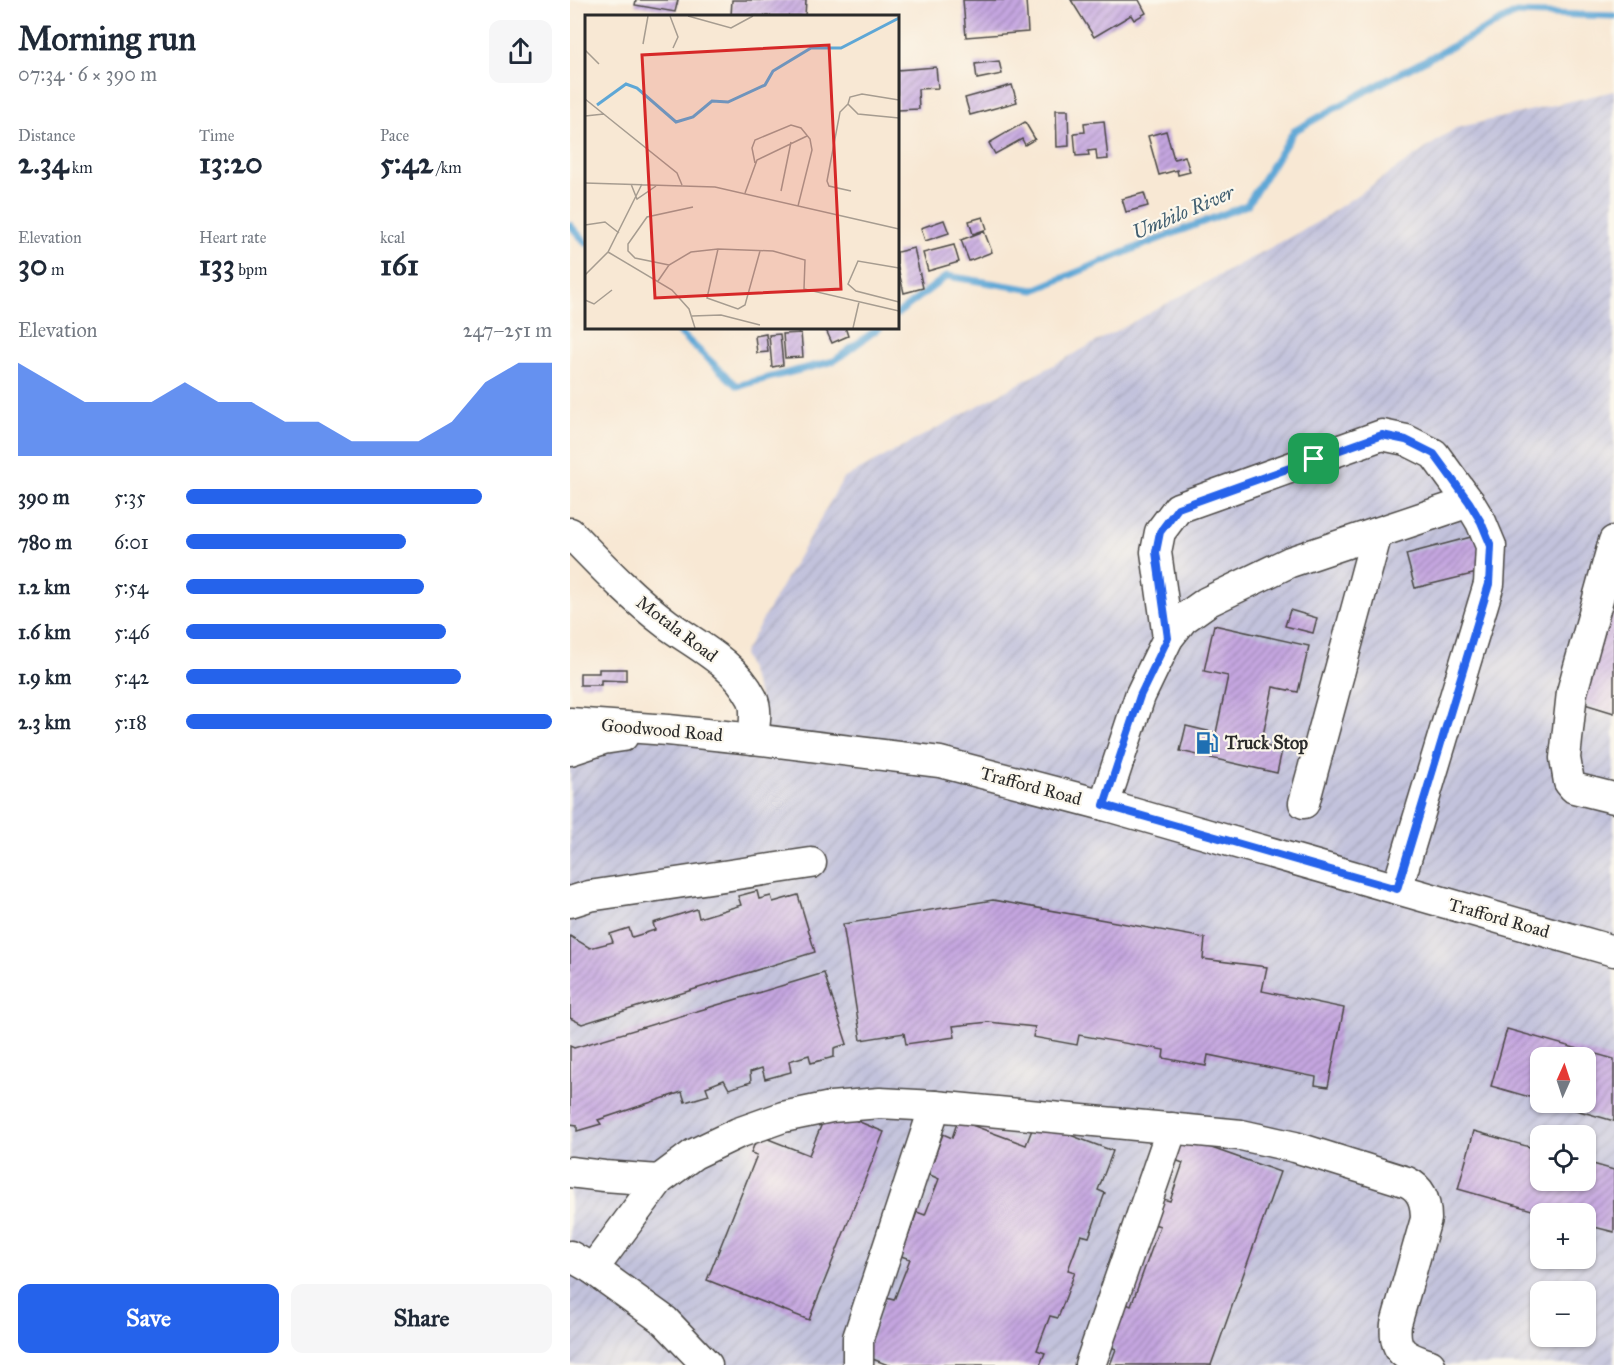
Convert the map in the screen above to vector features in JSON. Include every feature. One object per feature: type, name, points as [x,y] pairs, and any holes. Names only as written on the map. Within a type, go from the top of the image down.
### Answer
[{"type":"street","points":[[1168,638],[1156,552],[1160,532],[1178,508],[1382,435],[1406,440],[1434,454],[1481,522],[1491,546],[1489,584],[1397,889]]},
{"type":"street","points":[[1104,805],[1140,696],[1168,638],[1183,619],[1207,602],[1290,562],[1469,502]]},
{"type":"street","name":"Motala Road","points":[[570,533],[620,586],[667,624],[731,669],[753,699],[755,710],[753,739]]},
{"type":"street","points":[[1304,802],[1377,533]]},
{"type":"street","points":[[1614,541],[1572,692],[1565,758],[1569,782],[1574,788],[1614,798]]},
{"type":"street","name":"Goodwood Road","points":[[570,723],[668,729],[753,739]]},
{"type":"street","points":[[570,750],[603,739],[668,729]]},
{"type":"street","name":"Trafford Road","points":[[753,739],[940,762],[1104,805],[1614,951]]},
{"type":"street","points":[[570,902],[589,896],[811,863]]},
{"type":"street","points":[[707,1365],[665,1321],[582,1262],[659,1180],[694,1154],[738,1133],[783,1117],[831,1107],[880,1103],[935,1106],[1241,1135],[1295,1147],[1415,1186],[1424,1200],[1426,1218],[1396,1324],[1396,1340],[1398,1348],[1405,1355],[1430,1365]]},
{"type":"street","points":[[858,1365],[858,1338],[935,1106]]},
{"type":"street","points":[[1090,1365],[1172,1128]]},
{"type":"street","points":[[570,1172],[659,1180]]},
{"type":"shaded area","points":[[1614,91],[1614,1365],[570,1365],[570,721],[758,735],[761,701],[743,654],[843,479],[1316,223],[1456,128]]},
{"type":"building","points":[[636,0],[678,0],[675,12],[635,5]]},
{"type":"building","points":[[732,0],[806,0],[805,15],[731,15]]},
{"type":"building","points":[[963,0],[1026,0],[1028,32],[966,37]]},
{"type":"building","points":[[1071,0],[1139,0],[1146,13],[1134,20],[1131,15],[1094,37]]},
{"type":"building","points":[[999,61],[1002,74],[977,79],[975,64]]},
{"type":"building","points":[[936,67],[938,88],[918,89],[919,109],[898,110],[898,70]]},
{"type":"building","points":[[1012,85],[1017,102],[970,115],[965,98]]},
{"type":"building","points":[[1056,110],[1068,110],[1069,146],[1057,147]]},
{"type":"building","points":[[1104,121],[1108,159],[1097,160],[1096,150],[1088,151],[1089,155],[1076,156],[1074,133],[1085,132],[1084,123]]},
{"type":"building","points":[[1025,122],[1035,139],[1025,145],[1022,139],[995,154],[989,143]]},
{"type":"building","points":[[1166,131],[1174,159],[1185,156],[1190,172],[1178,175],[1177,170],[1159,175],[1148,136]]},
{"type":"building","points":[[1144,193],[1148,206],[1126,212],[1122,199]]},
{"type":"building","points":[[983,217],[987,229],[973,234],[969,221]]},
{"type":"building","points":[[944,220],[949,233],[925,241],[921,228]]},
{"type":"building","points":[[984,231],[992,252],[969,261],[961,240]]},
{"type":"building","points":[[954,245],[959,262],[928,271],[923,253]]},
{"type":"building","points":[[914,248],[923,288],[904,293],[898,268],[898,252]]},
{"type":"building","points":[[845,328],[848,336],[832,343],[826,330]]},
{"type":"building","points":[[801,333],[803,357],[785,358],[783,334]]},
{"type":"building","points":[[766,334],[768,352],[757,353],[755,336]]},
{"type":"building","points":[[780,334],[783,365],[772,367],[769,335]]},
{"type":"building","points":[[1475,536],[1485,571],[1415,588],[1406,554]]},
{"type":"building","points":[[1614,576],[1614,713],[1578,702]]},
{"type":"building","points":[[1290,610],[1317,618],[1313,633],[1285,626]]},
{"type":"building","points":[[1214,625],[1309,646],[1298,692],[1273,687],[1261,745],[1282,750],[1277,773],[1180,751],[1186,726],[1216,733],[1228,676],[1204,671]]},
{"type":"building","points":[[599,669],[626,669],[626,681],[601,680],[601,685],[580,685],[580,673],[599,673]]},
{"type":"building","points":[[757,891],[759,899],[771,896],[773,902],[798,895],[815,952],[582,1024],[570,1018],[570,936],[590,948],[613,942],[610,934],[629,928],[632,937],[655,930],[653,923],[697,909],[699,918],[741,905],[738,896]]},
{"type":"building","points":[[993,900],[1205,938],[1203,959],[1267,967],[1262,991],[1344,1008],[1328,1087],[1315,1085],[1316,1077],[1208,1055],[1206,1066],[1163,1058],[1164,1050],[1079,1035],[1077,1045],[1033,1037],[1035,1027],[989,1022],[953,1026],[955,1037],[906,1044],[904,1033],[861,1040],[843,924]]},
{"type":"building","points":[[824,973],[847,1044],[834,1048],[834,1057],[811,1063],[809,1055],[789,1061],[791,1072],[765,1079],[762,1068],[750,1072],[751,1082],[729,1089],[724,1080],[706,1087],[709,1095],[685,1102],[682,1092],[598,1120],[601,1124],[577,1131],[577,1125],[570,1124],[570,1046],[574,1048]]},
{"type":"building","points":[[1507,1029],[1571,1047],[1530,1047],[1530,1097],[1491,1086]]},
{"type":"building","points":[[1596,1054],[1614,1059],[1614,1121],[1586,1113],[1596,1113]]},
{"type":"building","points":[[828,1109],[884,1132],[809,1320],[707,1280],[757,1155],[751,1153],[758,1135],[809,1155]]},
{"type":"building","points":[[958,1120],[1026,1145],[1035,1122],[1113,1151],[1098,1190],[1105,1193],[1089,1237],[1081,1235],[1068,1270],[1075,1272],[1058,1318],[1050,1316],[1037,1350],[1045,1353],[1040,1365],[888,1365],[865,1356],[886,1298],[894,1300],[910,1259],[901,1256],[917,1212],[925,1215],[939,1179],[928,1174],[943,1134],[952,1138]]},
{"type":"building","points":[[1474,1131],[1530,1147],[1530,1191],[1596,1191],[1596,1165],[1614,1170],[1614,1232],[1596,1228],[1596,1203],[1530,1203],[1530,1209],[1458,1189]]},
{"type":"building","points":[[1183,1138],[1280,1172],[1211,1365],[1110,1365],[1116,1349],[1108,1346],[1124,1303],[1131,1306],[1160,1226],[1151,1223],[1160,1198],[1170,1201],[1183,1163],[1175,1160]]},
{"type":"waterway","name":"Umbilo River","points":[[898,313],[947,276],[1034,290],[1247,205],[1294,131],[1516,13],[1614,16]]},
{"type":"waterway","name":"Umbilo River","points":[[570,225],[585,242]]},
{"type":"waterway","name":"Umbilo River","points":[[675,328],[737,386],[834,361],[879,328]]},
{"type":"place","name":"Truck Stop","points":[[1207,743]]},
{"type":"route","points":[[1382,435],[1406,440],[1434,454],[1469,502],[1491,546],[1489,584],[1397,889],[1104,805],[1140,696],[1168,638],[1156,552],[1160,532],[1178,508],[1314,459],[1382,435]]}]
